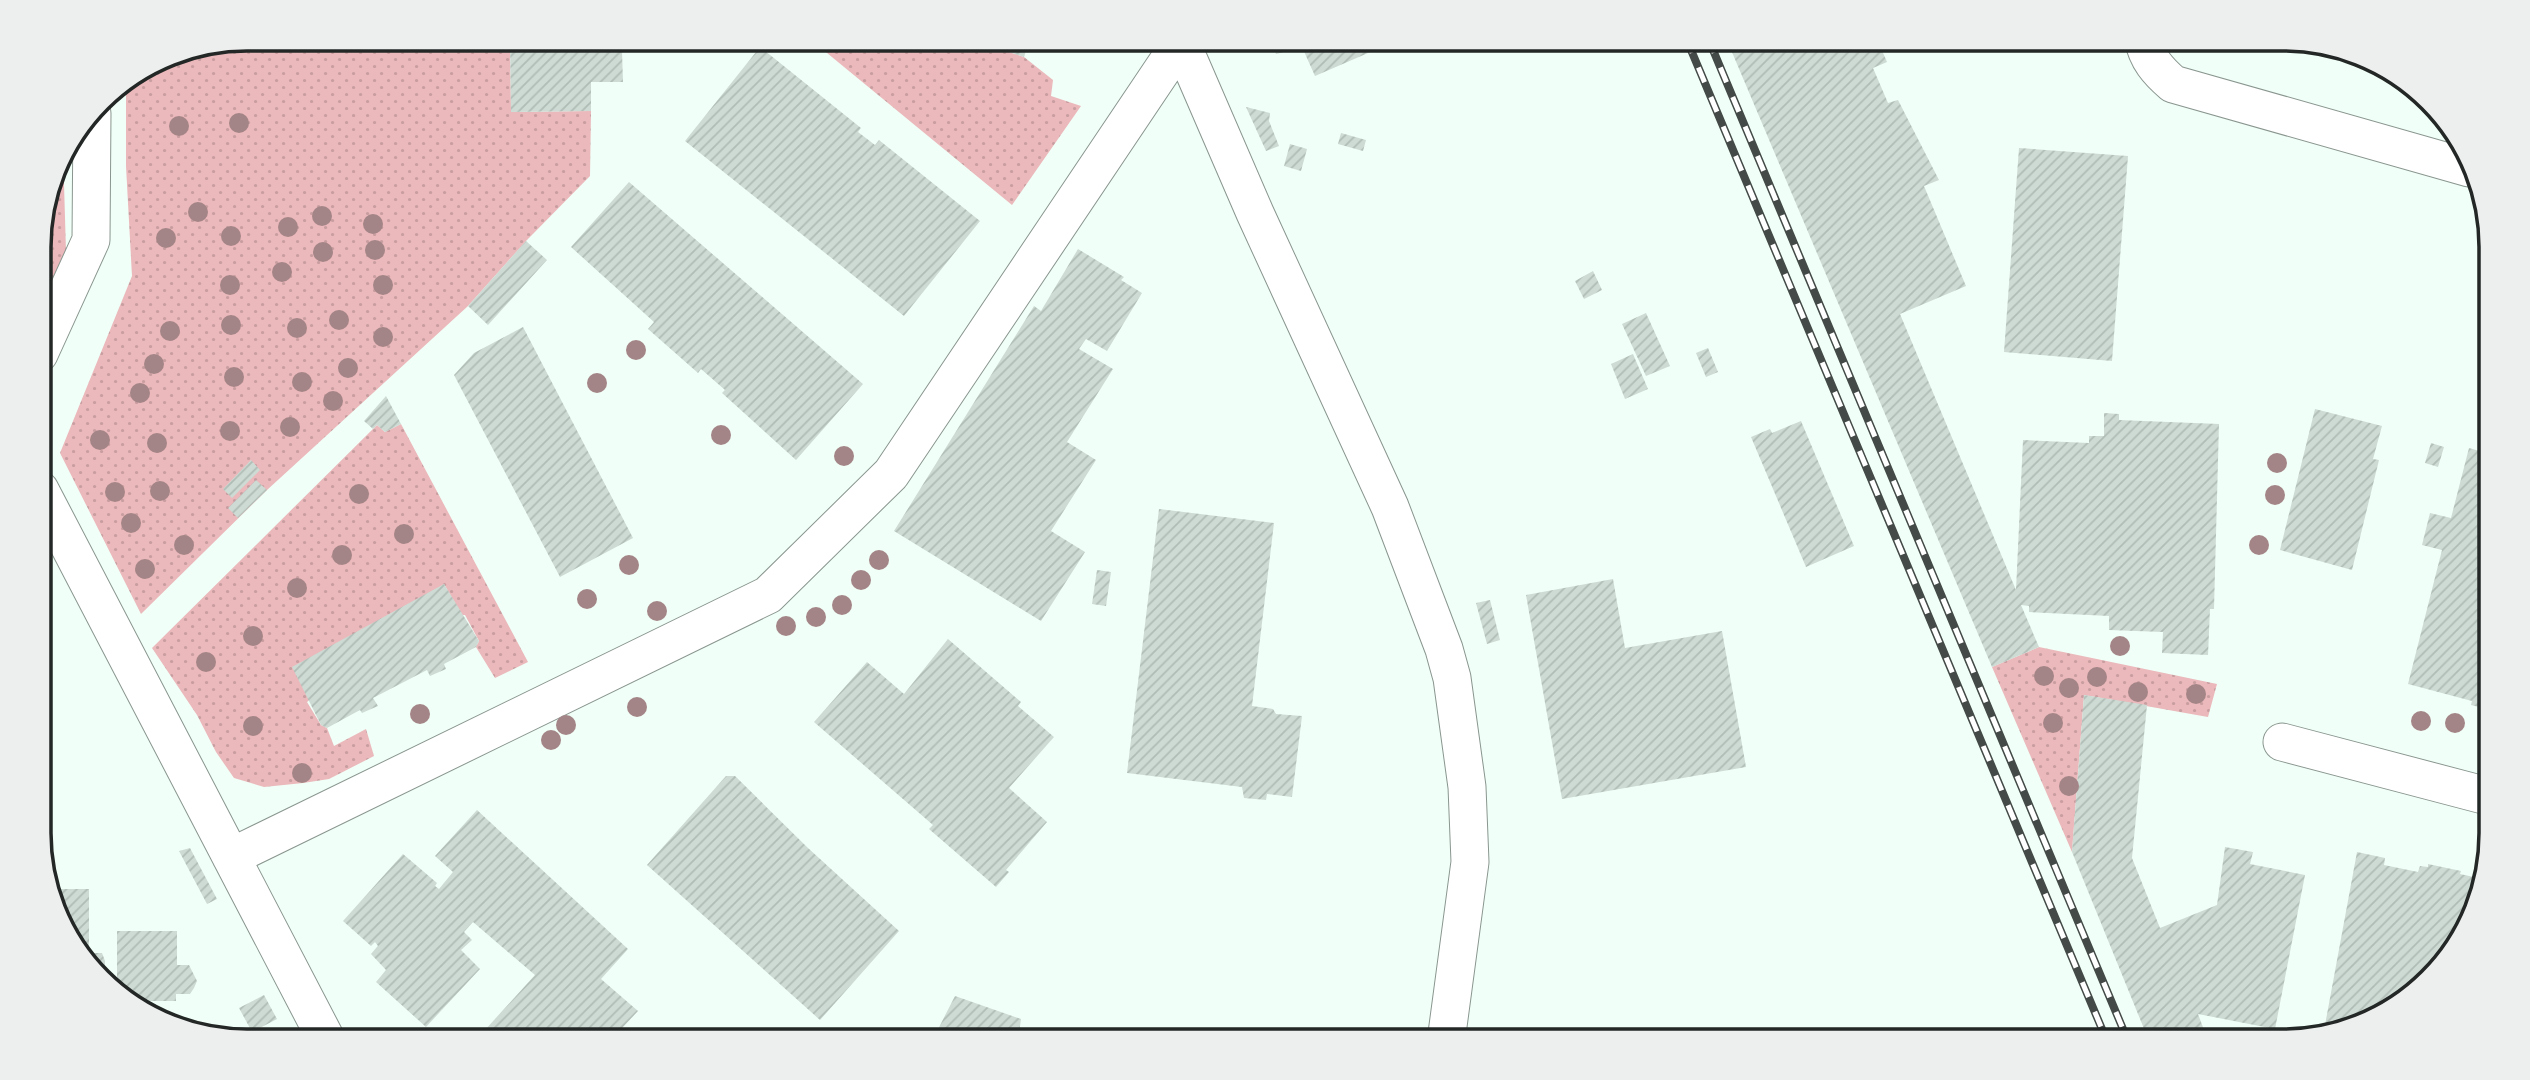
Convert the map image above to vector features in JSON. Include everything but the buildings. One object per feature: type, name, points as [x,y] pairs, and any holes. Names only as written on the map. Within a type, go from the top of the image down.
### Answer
[{"type":"street","points":[[231,857],[768,595],[891,474],[1174,51]]},
{"type":"street","points":[[1186,51],[1255,213],[1390,507],[1444,649],[1452,678],[1467,787],[1470,862],[1448,1029]]},
{"type":"street","points":[[2147,51],[2157,71],[2173,84],[2461,166]]},
{"type":"street","points":[[51,328],[91,240],[92,127]]},
{"type":"street","points":[[51,511],[321,1029]]},
{"type":"street","points":[[2282,742],[2479,794]]},
{"type":"shaded area","points":[[234,51],[510,51],[511,112],[591,111],[590,176],[526,241],[468,306],[267,490],[141,614],[60,453],[132,276],[126,166],[126,93],[160,71],[184,61]]},
{"type":"shaded area","points":[[825,51],[1006,51],[1024,57],[1053,80],[1051,96],[1081,106],[1012,205]]},
{"type":"shaded area","points":[[64,178],[66,252],[51,282],[52,221]]},
{"type":"shaded area","points":[[401,424],[528,662],[495,678],[476,647],[479,641],[465,615],[462,615],[444,584],[307,702],[321,725],[327,728],[334,746],[366,729],[374,756],[329,779],[264,787],[234,778],[216,752],[197,715],[152,648],[377,425],[385,432]]},
{"type":"shaded area","points":[[2039,647],[2217,684],[2208,717],[2084,695],[2072,852],[1992,667]]},
{"type":"railway","points":[[1691,51],[2102,1029]]},
{"type":"railway","points":[[1713,51],[2123,1029]]}]
